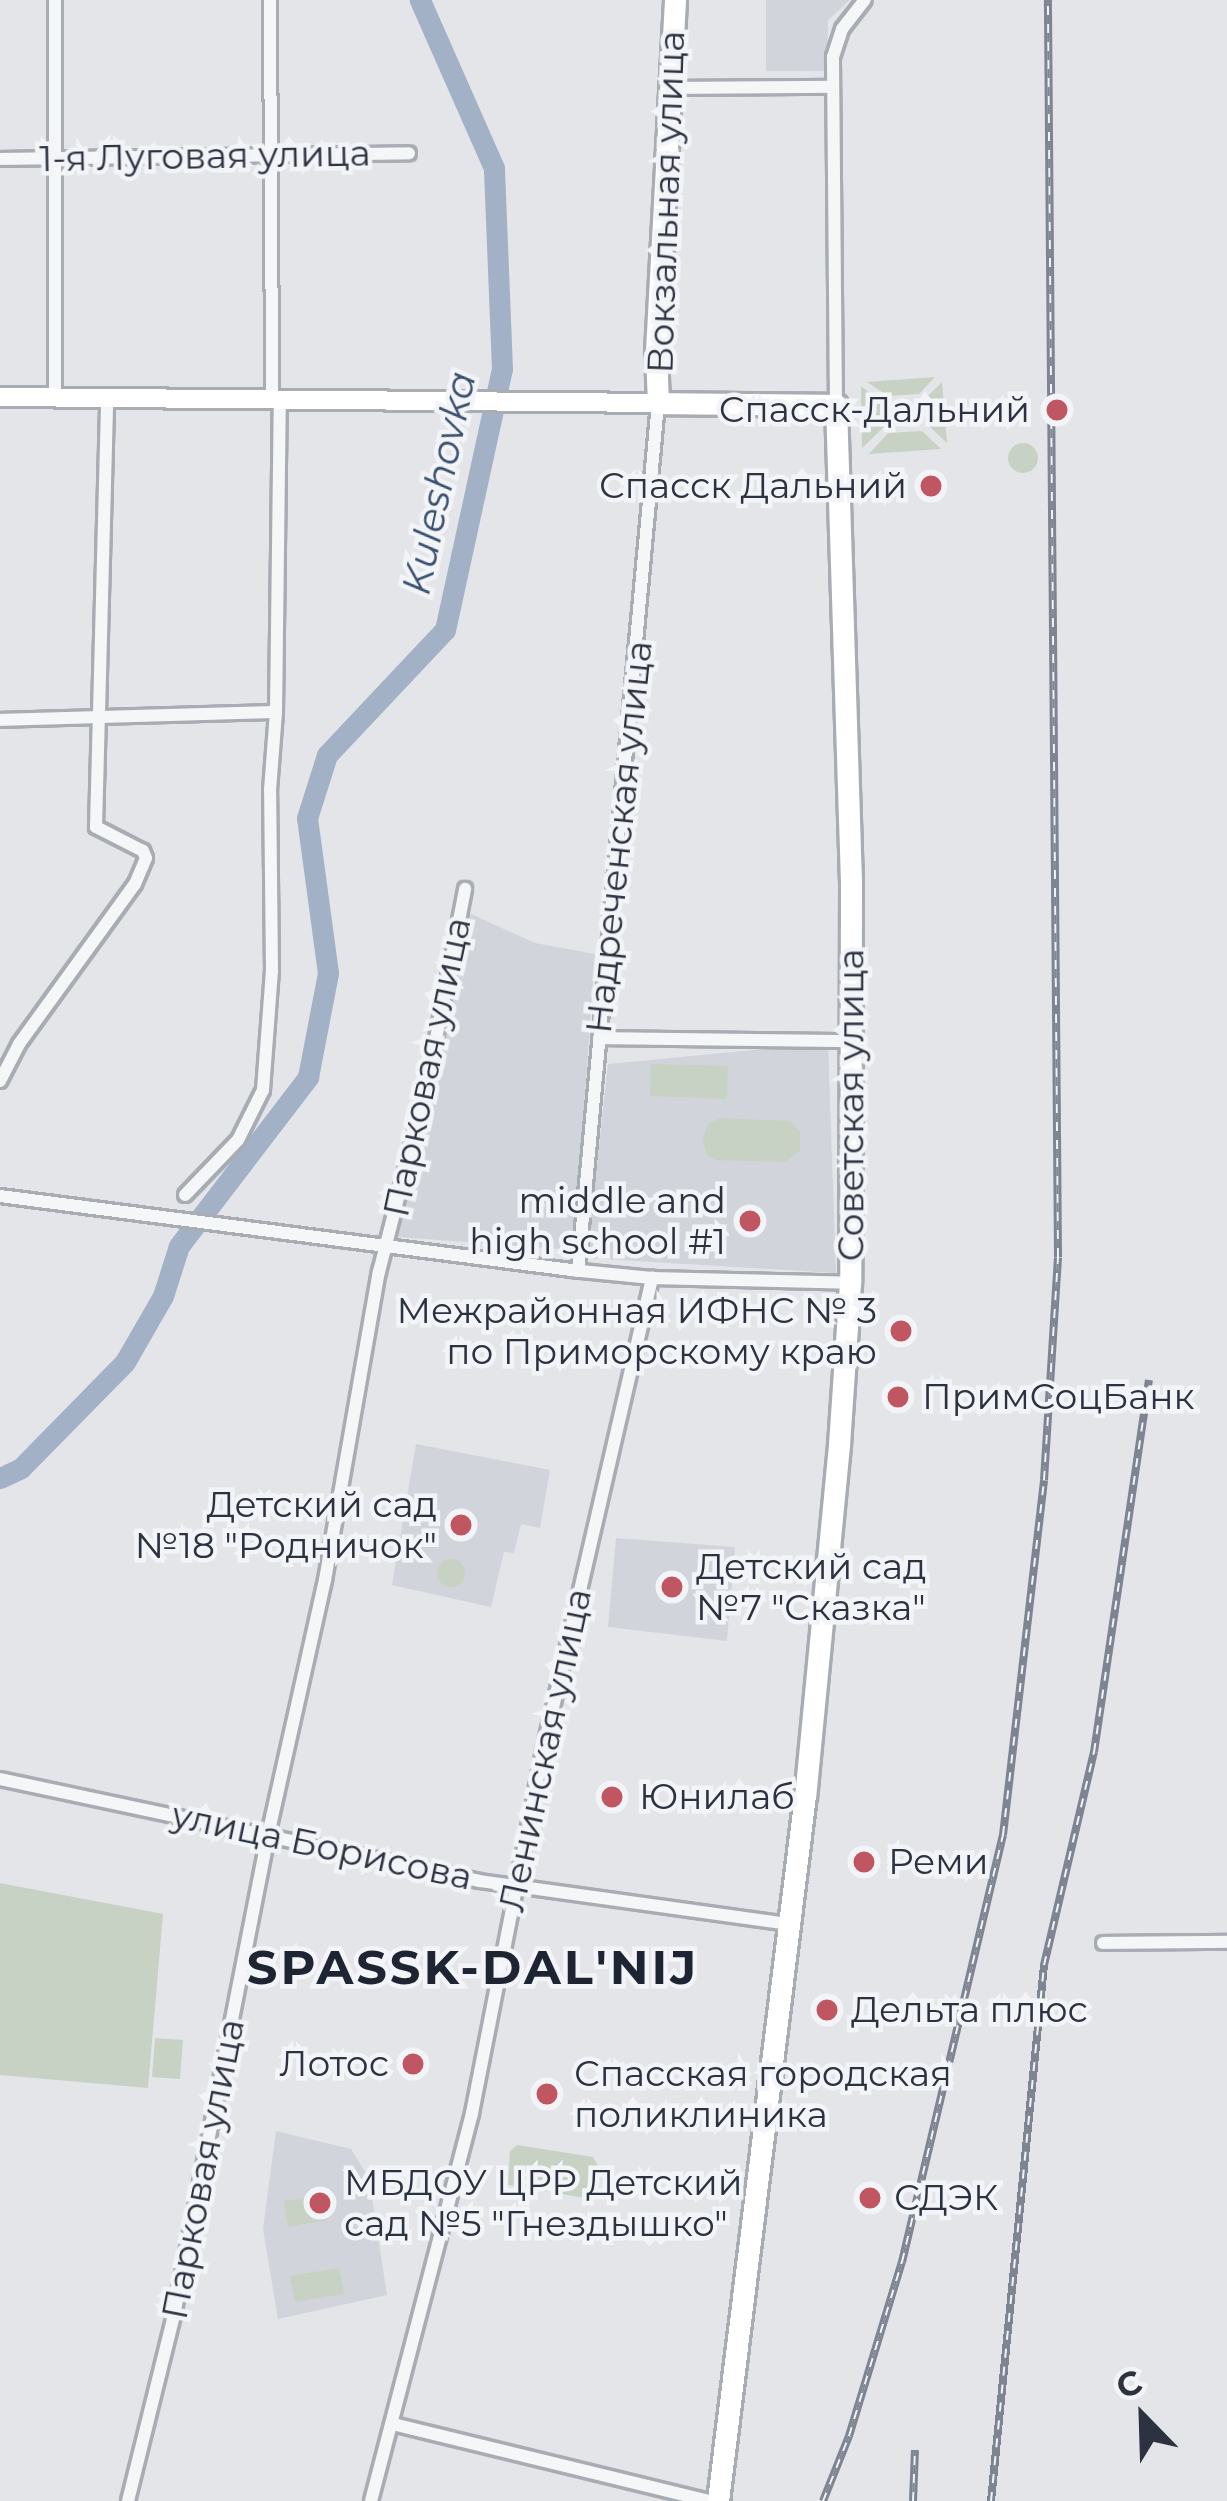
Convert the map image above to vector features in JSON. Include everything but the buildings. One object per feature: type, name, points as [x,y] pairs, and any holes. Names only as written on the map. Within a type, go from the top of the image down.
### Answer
[{"type":"main road","name":"Вокзальная улица","points":[[658,403],[656,353],[675,0]]},
{"type":"main road","points":[[0,397],[836,405]]},
{"type":"main road","name":"Советская улица","points":[[714,2501],[824,1606],[850,1283],[851,884],[836,405]]},
{"type":"street","points":[[55,0],[55,397]]},
{"type":"street","points":[[184,1195],[238,1140],[262,1099],[272,971],[276,398],[270,0]]},
{"type":"street","name":"Советская улица","points":[[836,405],[833,87],[837,39],[865,0]]},
{"type":"street","points":[[670,88],[833,87]]},
{"type":"street","name":"1-я Луговая улица","points":[[0,159],[409,153]]},
{"type":"street","points":[[0,1081],[19,1044],[144,867],[143,851],[103,835],[96,827],[107,398]]},
{"type":"street","name":"Надреченская улица","points":[[578,1270],[658,403]]},
{"type":"street","points":[[0,720],[276,712]]},
{"type":"street","name":"Парковая улица","points":[[128,2501],[174,2314],[268,1835],[325,1580],[386,1244],[427,1085],[465,889]]},
{"type":"street","points":[[599,1038],[850,1041]]},
{"type":"street","points":[[0,1196],[652,1278],[850,1283]]},
{"type":"street","name":"Ленинская улица","points":[[371,2501],[467,2134],[515,1884],[652,1278]]},
{"type":"street","name":"улица Борисова","points":[[0,1780],[479,1881],[787,1924]]},
{"type":"street","points":[[1103,1943],[1227,1942]]},
{"type":"street","points":[[393,2423],[714,2501]]},
{"type":"shaded area","points":[[766,0],[850,0],[828,20],[827,71],[766,71]]},
{"type":"shaded area","points":[[935,377],[919,394],[888,396],[867,382]]},
{"type":"shaded area","points":[[942,382],[947,443],[928,425],[925,399]]},
{"type":"shaded area","points":[[861,386],[882,403],[884,427],[862,448]]},
{"type":"shaded area","points":[[922,431],[941,449],[869,454],[888,433]]},
{"type":"shaded area","points":[[1023,443],[1034,447],[1038,458],[1034,469],[1023,473],[1012,469],[1008,458],[1012,447]]},
{"type":"shaded area","points":[[469,913],[535,943],[595,954],[574,1250],[398,1237]]},
{"type":"shaded area","points":[[828,1043],[836,1273],[587,1258],[608,1064]]},
{"type":"shaded area","points":[[651,1064],[728,1066],[727,1099],[650,1096]]},
{"type":"shaded area","points":[[720,1118],[790,1121],[800,1132],[800,1151],[785,1162],[715,1160],[707,1155],[702,1139],[708,1124]]},
{"type":"shaded area","name":"Детский сад №18 \"Родничок\"","points":[[416,1444],[550,1470],[540,1528],[521,1524],[514,1553],[504,1552],[491,1607],[392,1585]]},
{"type":"shaded area","name":"Детский сад №7 \"Сказка\"","points":[[616,1538],[735,1547],[727,1641],[608,1627]]},
{"type":"shaded area","points":[[451,1559],[461,1563],[465,1573],[461,1583],[451,1587],[441,1583],[437,1573],[441,1563]]},
{"type":"shaded area","points":[[0,1883],[163,1914],[148,2088],[0,2075]]},
{"type":"shaded area","points":[[155,2038],[183,2040],[180,2079],[152,2077]]},
{"type":"shaded area","name":"МБДОУ ЦРР Детский сад №5 \"Гнездышко\"","points":[[276,2131],[351,2149],[369,2178],[387,2295],[278,2319],[263,2229]]},
{"type":"shaded area","points":[[517,2145],[593,2157],[598,2166],[593,2193],[585,2198],[508,2185],[510,2151]]},
{"type":"shaded area","points":[[324,2195],[328,2220],[288,2227],[284,2201]]},
{"type":"shaded area","points":[[339,2268],[344,2294],[295,2302],[290,2276]]},
{"type":"waterway","name":"Kuleshovka","points":[[0,1478],[21,1468],[125,1362],[163,1296],[179,1246],[308,1077],[328,973],[307,818],[327,755],[445,630],[502,369],[494,168],[420,0]]},
{"type":"railway","points":[[823,2501],[849,2436],[902,2262],[1003,1835],[1044,1480],[1058,1257],[1048,0]]},
{"type":"railway","points":[[991,2501],[1044,1965],[1094,1752],[1149,1380]]},
{"type":"railway","points":[[913,2501],[915,2450]]},
{"type":"place","name":"Спасск-Дальний","points":[[1057,410]]},
{"type":"place","name":"Спасск Дальний","points":[[931,486]]},
{"type":"place","name":"middle and high school #1","points":[[750,1221]]},
{"type":"place","name":"Межрайонная ИФНС № 3 по Приморскому краю","points":[[901,1331]]},
{"type":"place","name":"ПримСоцБанк","points":[[898,1397]]},
{"type":"place","name":"Детский сад №18 \"Родничок\"","points":[[461,1525]]},
{"type":"place","name":"Детский сад №7 \"Сказка\"","points":[[672,1587]]},
{"type":"place","name":"Юнилаб","points":[[612,1797]]},
{"type":"place","name":"Реми","points":[[864,1862]]},
{"type":"place","name":"Дельта плюс","points":[[827,2010]]},
{"type":"place","name":"Лотос","points":[[413,2064]]},
{"type":"place","name":"Спасская городская поликлиника","points":[[547,2094]]},
{"type":"place","name":"СДЭК","points":[[870,2198]]},
{"type":"place","name":"МБДОУ ЦРР Детский сад №5 \"Гнездышко\"","points":[[320,2203]]},
{"type":"district","name":"SPASSK-DAL'NIJ","points":[[473,1968]]}]
